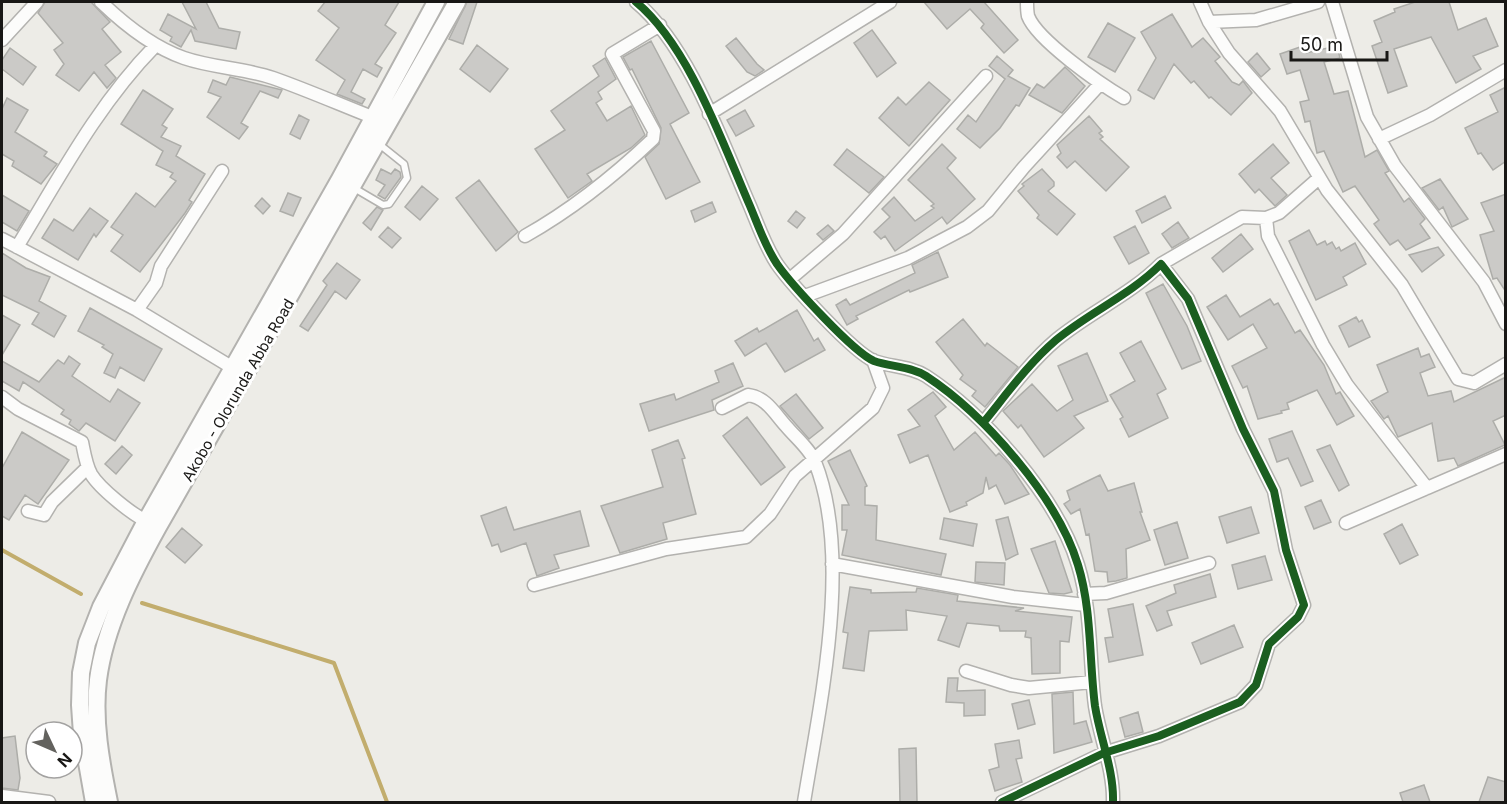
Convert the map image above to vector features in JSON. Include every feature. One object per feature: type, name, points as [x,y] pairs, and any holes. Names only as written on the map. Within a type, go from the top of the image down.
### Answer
[{"type":"main road","name":"Akobo - Olorunda Abba Road","points":[[110,802],[99,734],[98,681],[104,651],[116,614],[176,483],[233,368],[340,179],[436,2]]},
{"type":"main road","name":"Akobo - Olorunda Abba Road","points":[[94,802],[82,734],[81,673],[87,644],[101,607],[146,521],[176,483],[354,187],[457,2]]},
{"type":"street","points":[[2,40],[37,2]]},
{"type":"street","points":[[101,2],[155,46],[186,59],[238,68],[273,78],[372,117]]},
{"type":"street","points":[[534,585],[666,549],[746,537],[771,514],[795,476],[873,408],[883,388],[873,360],[829,321],[777,264],[765,242],[709,114],[660,25],[636,2]]},
{"type":"street","points":[[709,114],[890,2]]},
{"type":"street","points":[[1027,2],[1027,14],[1036,29],[1100,84],[1124,98]]},
{"type":"street","points":[[1200,2],[1209,22],[1229,53],[1280,111],[1319,178],[1402,285],[1458,379],[1474,383],[1506,364]]},
{"type":"street","points":[[1209,22],[1256,20],[1318,2]]},
{"type":"street","points":[[1332,2],[1367,117],[1395,166],[1484,282],[1506,324]]},
{"type":"street","points":[[525,236],[562,215],[614,176],[653,138],[654,131],[612,54],[660,25]]},
{"type":"street","points":[[17,248],[98,116],[137,65],[155,46]]},
{"type":"street","points":[[1379,139],[1430,115],[1506,70]]},
{"type":"street","points":[[790,279],[843,234],[986,76]]},
{"type":"street","points":[[806,296],[908,258],[967,227],[988,211],[1019,173],[1100,84]]},
{"type":"street","points":[[137,310],[156,283],[161,266],[222,171]]},
{"type":"street","points":[[983,423],[1028,367],[1056,341],[1126,293],[1161,264],[1242,217],[1266,218],[1280,213],[1319,178]]},
{"type":"street","points":[[1266,218],[1268,236],[1323,345],[1347,385],[1427,488]]},
{"type":"street","points":[[2,238],[137,310],[233,368]]},
{"type":"street","points":[[1002,802],[1028,792],[1104,753],[1159,736],[1240,702],[1256,685],[1269,644],[1298,617],[1304,605],[1286,550],[1274,491],[1243,429],[1188,299],[1161,264]]},
{"type":"street","points":[[873,360],[903,366],[924,375],[983,423],[1023,468],[1050,510],[1078,564],[1085,600],[1092,682],[1104,753],[1113,785],[1113,802]]},
{"type":"street","points":[[722,408],[748,395],[756,396],[764,401],[814,459],[827,513],[832,564],[828,632],[804,802]]},
{"type":"street","points":[[2,397],[18,409],[82,442],[88,466],[99,484],[134,515],[146,521]]},
{"type":"street","points":[[1346,523],[1506,454]]},
{"type":"street","points":[[28,511],[44,515],[52,502],[88,466]]},
{"type":"street","points":[[832,564],[1013,597],[1085,600],[1209,563]]},
{"type":"street","points":[[966,671],[1029,688],[1092,682]]},
{"type":"street","points":[[2,796],[49,802]]},
{"type":"lane","points":[[354,187],[383,205],[389,204],[407,178],[404,164],[377,143]]},
{"type":"building","points":[[45,2],[91,2],[110,22],[102,29],[121,52],[105,65],[116,78],[107,88],[94,72],[79,91],[56,75],[64,64],[54,50],[63,43],[38,13]]},
{"type":"building","points":[[182,2],[206,2],[219,28],[240,32],[236,49],[195,41],[191,30],[181,47],[170,41],[172,37],[160,30],[168,14],[196,29]]},
{"type":"building","points":[[325,2],[399,2],[385,25],[396,33],[375,64],[382,68],[377,77],[363,69],[351,92],[365,99],[362,104],[337,94],[345,80],[316,60],[339,28],[318,11]]},
{"type":"building","points":[[467,2],[477,2],[463,44],[449,39]]},
{"type":"building","points":[[924,2],[984,2],[1018,40],[1004,53],[981,28],[984,24],[970,9],[947,29]]},
{"type":"building","points":[[1415,2],[1449,2],[1458,30],[1486,18],[1498,46],[1473,56],[1481,69],[1456,83],[1431,37],[1394,49],[1407,86],[1388,93],[1372,46],[1382,42],[1374,21],[1395,12],[1394,9]]},
{"type":"building","points":[[1172,14],[1192,47],[1203,38],[1220,57],[1215,61],[1232,82],[1239,85],[1243,81],[1252,93],[1231,115],[1211,97],[1209,98],[1194,81],[1191,83],[1174,64],[1154,99],[1138,90],[1156,58],[1141,32]]},
{"type":"building","points":[[1108,23],[1135,38],[1115,72],[1088,57]]},
{"type":"building","points":[[872,30],[896,63],[877,77],[854,43]]},
{"type":"building","points":[[736,38],[764,70],[755,76],[747,72],[726,46]]},
{"type":"building","points":[[651,41],[689,113],[670,124],[700,182],[666,199],[645,157],[659,144],[661,128],[632,69],[630,70],[623,57]]},
{"type":"building","points":[[477,45],[508,69],[490,92],[460,69]]},
{"type":"building","points":[[1303,46],[1306,53],[1337,46],[1340,58],[1324,62],[1334,94],[1348,91],[1365,157],[1377,150],[1389,171],[1385,173],[1404,202],[1409,198],[1425,219],[1420,224],[1430,238],[1406,250],[1398,240],[1390,245],[1374,224],[1379,220],[1355,186],[1343,192],[1324,151],[1317,153],[1310,121],[1305,122],[1300,102],[1309,100],[1300,70],[1287,74],[1280,54]]},
{"type":"building","points":[[10,48],[36,67],[23,85],[2,69],[2,60]]},
{"type":"building","points":[[1257,53],[1270,69],[1261,77],[1248,62]]},
{"type":"building","points":[[997,56],[1013,70],[1008,76],[1030,88],[1019,106],[1016,105],[1000,128],[980,148],[957,129],[968,115],[976,122],[1005,79],[989,66]]},
{"type":"building","points":[[605,58],[616,79],[598,92],[602,99],[596,103],[607,121],[631,106],[645,135],[631,148],[587,174],[592,181],[568,198],[535,149],[565,130],[551,111],[599,76],[593,66]]},
{"type":"building","points":[[1065,67],[1085,86],[1062,113],[1029,95],[1037,84],[1044,88]]},
{"type":"building","points":[[230,77],[282,90],[278,98],[260,91],[241,123],[248,127],[239,139],[207,117],[221,97],[208,92],[213,80],[226,85]]},
{"type":"building","points":[[929,82],[950,100],[909,146],[879,118],[898,97],[906,105]]},
{"type":"building","points":[[1506,87],[1506,161],[1493,170],[1481,153],[1478,154],[1465,128],[1498,112],[1490,95]]},
{"type":"building","points":[[143,90],[173,109],[162,125],[167,128],[161,137],[181,146],[176,156],[205,174],[189,200],[192,202],[185,213],[140,272],[111,251],[123,235],[111,227],[136,193],[155,207],[176,181],[170,177],[173,173],[156,165],[163,151],[121,124]]},
{"type":"building","points":[[7,98],[28,110],[15,132],[47,152],[44,156],[57,164],[41,184],[12,166],[14,161],[2,154],[2,109]]},
{"type":"building","points":[[745,110],[754,126],[736,136],[727,120]]},
{"type":"building","points":[[299,115],[309,120],[300,139],[290,134]]},
{"type":"building","points":[[1089,116],[1102,131],[1099,133],[1103,137],[1100,139],[1129,167],[1106,191],[1075,161],[1067,168],[1057,157],[1061,153],[1057,145]]},
{"type":"building","points":[[942,144],[956,158],[947,168],[975,199],[947,224],[942,217],[895,251],[885,236],[881,239],[874,232],[890,217],[882,209],[894,197],[915,221],[934,208],[931,206],[934,204],[908,180]]},
{"type":"building","points":[[1273,144],[1289,163],[1271,178],[1287,195],[1275,206],[1259,189],[1255,193],[1239,174]]},
{"type":"building","points":[[847,149],[884,177],[869,193],[834,165]]},
{"type":"building","points":[[381,169],[391,174],[395,169],[400,172],[401,177],[385,199],[378,195],[385,185],[376,180]]},
{"type":"building","points":[[1042,169],[1054,182],[1054,186],[1048,191],[1075,214],[1057,235],[1037,218],[1039,215],[1018,191],[1024,186],[1022,184]]},
{"type":"building","points":[[1440,179],[1468,219],[1452,227],[1443,207],[1439,210],[1422,188]]},
{"type":"building","points":[[479,180],[518,232],[496,251],[456,198]]},
{"type":"building","points":[[422,186],[438,199],[420,220],[405,207]]},
{"type":"building","points":[[288,193],[301,198],[293,216],[280,211]]},
{"type":"building","points":[[1506,194],[1506,292],[1497,278],[1493,279],[1480,235],[1494,231],[1481,203]]},
{"type":"building","points":[[2,195],[29,211],[17,231],[2,222]]},
{"type":"building","points":[[1165,196],[1171,208],[1142,223],[1136,211]]},
{"type":"building","points":[[262,198],[270,206],[263,214],[255,206]]},
{"type":"building","points":[[712,202],[716,212],[695,222],[691,211]]},
{"type":"building","points":[[377,207],[383,210],[371,230],[363,223]]},
{"type":"building","points":[[90,208],[108,221],[96,237],[94,234],[78,260],[42,238],[54,219],[73,231]]},
{"type":"building","points":[[796,211],[805,218],[797,228],[788,221]]},
{"type":"building","points":[[1178,222],[1189,238],[1172,248],[1162,234]]},
{"type":"building","points":[[828,225],[834,231],[823,240],[817,234]]},
{"type":"building","points":[[1135,226],[1149,253],[1129,264],[1114,237]]},
{"type":"building","points":[[388,227],[401,238],[392,248],[379,237]]},
{"type":"building","points":[[1309,230],[1317,245],[1325,241],[1327,245],[1332,242],[1336,249],[1339,247],[1341,251],[1355,243],[1366,264],[1343,277],[1347,285],[1316,300],[1289,241]]},
{"type":"building","points":[[1241,234],[1253,249],[1223,272],[1212,258]]},
{"type":"building","points":[[1438,247],[1444,255],[1422,272],[1409,255]]},
{"type":"building","points":[[938,252],[948,277],[910,292],[909,290],[856,316],[858,319],[847,325],[836,305],[846,299],[850,305],[915,273],[912,265]]},
{"type":"building","points":[[2,253],[26,268],[50,277],[39,301],[66,316],[54,337],[32,324],[39,313],[2,295]]},
{"type":"building","points":[[337,263],[360,280],[346,299],[335,291],[308,331],[300,326],[327,285],[323,281]]},
{"type":"building","points":[[1163,284],[1187,326],[1201,361],[1182,369],[1146,293]]},
{"type":"building","points":[[1226,295],[1240,317],[1270,299],[1274,305],[1278,303],[1295,333],[1300,330],[1324,365],[1336,394],[1340,392],[1354,416],[1337,425],[1317,390],[1287,403],[1289,409],[1281,411],[1282,413],[1258,419],[1247,386],[1243,388],[1232,366],[1267,348],[1253,324],[1228,340],[1207,307]]},
{"type":"building","points":[[90,308],[162,349],[144,381],[120,367],[115,378],[104,373],[113,354],[102,347],[104,345],[78,331]]},
{"type":"building","points":[[797,310],[814,341],[818,338],[825,350],[785,372],[766,343],[745,356],[735,341],[757,328],[759,332]]},
{"type":"building","points":[[2,315],[20,325],[2,355]]},
{"type":"building","points":[[1356,317],[1359,322],[1362,320],[1370,337],[1349,347],[1339,326]]},
{"type":"building","points":[[963,319],[985,346],[987,343],[1018,367],[985,407],[972,396],[976,391],[960,379],[963,375],[936,342]]},
{"type":"building","points":[[1141,341],[1166,389],[1157,394],[1168,418],[1129,437],[1120,419],[1123,417],[1110,395],[1135,381],[1120,353]]},
{"type":"building","points":[[1418,348],[1421,357],[1429,354],[1435,367],[1420,373],[1428,396],[1451,391],[1454,402],[1506,377],[1506,415],[1493,421],[1505,445],[1458,466],[1454,458],[1438,461],[1432,423],[1398,437],[1388,416],[1384,419],[1371,401],[1388,392],[1377,365]]},
{"type":"building","points":[[1087,353],[1108,401],[1074,416],[1084,428],[1044,457],[1021,425],[1018,428],[1003,411],[1032,384],[1057,411],[1073,400],[1058,366]]},
{"type":"building","points":[[69,356],[80,364],[72,376],[110,402],[118,389],[140,403],[115,441],[86,423],[79,431],[69,424],[71,420],[61,414],[64,410],[23,382],[19,391],[2,381],[2,361],[39,382],[58,360],[64,364]]},
{"type":"building","points":[[733,363],[743,386],[712,400],[714,410],[649,431],[640,404],[674,394],[676,400],[719,382],[715,371]]},
{"type":"building","points":[[933,392],[946,407],[935,416],[954,450],[975,432],[996,456],[999,453],[1010,465],[1029,494],[1005,504],[996,485],[989,489],[986,477],[983,493],[966,502],[967,505],[950,512],[928,455],[910,463],[898,435],[920,426],[908,410]]},
{"type":"building","points":[[796,394],[823,428],[809,439],[780,406]]},
{"type":"building","points":[[747,417],[785,467],[761,485],[723,436]]},
{"type":"building","points":[[1292,431],[1313,481],[1301,486],[1288,458],[1277,462],[1269,439]]},
{"type":"building","points":[[22,432],[69,460],[38,504],[25,495],[9,520],[2,516],[2,468]]},
{"type":"building","points":[[678,440],[685,458],[682,459],[696,514],[663,523],[667,539],[620,553],[601,506],[663,487],[652,450]]},
{"type":"building","points":[[1330,445],[1349,485],[1339,491],[1317,450]]},
{"type":"building","points":[[122,446],[132,455],[116,474],[105,464]]},
{"type":"building","points":[[850,450],[867,486],[865,487],[865,505],[877,506],[876,540],[946,554],[941,575],[842,555],[847,530],[842,530],[842,505],[849,505],[828,461]]},
{"type":"building","points":[[1100,475],[1108,491],[1134,483],[1142,512],[1140,512],[1150,540],[1126,549],[1127,578],[1108,582],[1107,572],[1095,571],[1089,534],[1086,535],[1080,509],[1071,514],[1064,504],[1070,500],[1067,491]]},
{"type":"building","points":[[1321,500],[1331,522],[1314,529],[1305,507]]},
{"type":"building","points":[[506,507],[514,530],[580,511],[589,546],[554,555],[559,568],[537,576],[526,543],[501,552],[498,544],[492,546],[481,516]]},
{"type":"building","points":[[1251,507],[1259,533],[1227,543],[1219,517]]},
{"type":"building","points":[[1008,517],[1018,554],[1006,560],[996,520]]},
{"type":"building","points":[[944,518],[977,524],[973,546],[940,539]]},
{"type":"building","points":[[1177,522],[1188,558],[1165,565],[1154,530]]},
{"type":"building","points":[[1402,524],[1418,555],[1400,564],[1384,534]]},
{"type":"building","points":[[182,528],[202,545],[185,563],[166,547]]},
{"type":"building","points":[[1055,541],[1072,592],[1064,594],[1049,593],[1031,549]]},
{"type":"building","points":[[1265,556],[1272,580],[1238,589],[1232,565]]},
{"type":"building","points":[[976,562],[1005,563],[1004,585],[975,582]]},
{"type":"building","points":[[1210,574],[1216,597],[1167,611],[1172,625],[1157,631],[1146,606],[1176,593],[1174,585]]},
{"type":"building","points":[[850,587],[871,590],[871,593],[916,592],[917,588],[958,595],[957,601],[1024,608],[1015,611],[1072,617],[1069,642],[1060,641],[1060,673],[1032,674],[1031,638],[1025,637],[1026,631],[1000,631],[999,626],[967,623],[959,647],[938,640],[947,616],[906,610],[907,630],[869,631],[864,671],[843,668],[848,633],[843,632]]},
{"type":"building","points":[[1133,604],[1143,655],[1109,662],[1105,638],[1113,637],[1108,609]]},
{"type":"building","points":[[1234,625],[1243,647],[1201,664],[1192,643]]},
{"type":"building","points":[[948,678],[958,678],[957,691],[985,690],[985,715],[964,716],[964,703],[946,702]]},
{"type":"building","points":[[1073,692],[1074,724],[1086,721],[1092,742],[1054,753],[1052,694]]},
{"type":"building","points":[[1029,700],[1035,724],[1018,729],[1012,704]]},
{"type":"building","points":[[1138,712],[1143,732],[1125,737],[1120,718]]},
{"type":"building","points":[[15,736],[20,778],[18,790],[2,788],[2,738]]},
{"type":"building","points":[[1019,740],[1022,758],[1016,759],[1022,782],[995,791],[989,770],[999,767],[995,744]]},
{"type":"building","points":[[916,748],[917,802],[900,802],[899,749]]},
{"type":"building","points":[[1488,777],[1506,782],[1506,802],[1479,802]]},
{"type":"building","points":[[1424,785],[1430,802],[1403,802],[1400,793]]},
{"type":"waterway","points":[[2,550],[81,594]]},
{"type":"waterway","points":[[142,603],[334,663],[387,802]]},
{"type":"cycle path","points":[[636,2],[655,21],[688,69],[716,125],[765,243],[784,274],[823,317],[864,355],[874,361],[907,368],[926,376],[971,412],[1016,460],[1054,513],[1068,539],[1083,582],[1095,706],[1109,766],[1113,802]]},
{"type":"cycle path","points":[[983,423],[1027,369],[1056,340],[1136,285],[1161,264],[1188,299],[1243,429],[1274,491],[1286,550],[1304,605],[1298,617],[1269,644],[1256,685],[1240,702],[1159,736],[1104,753],[1002,802]]}]
